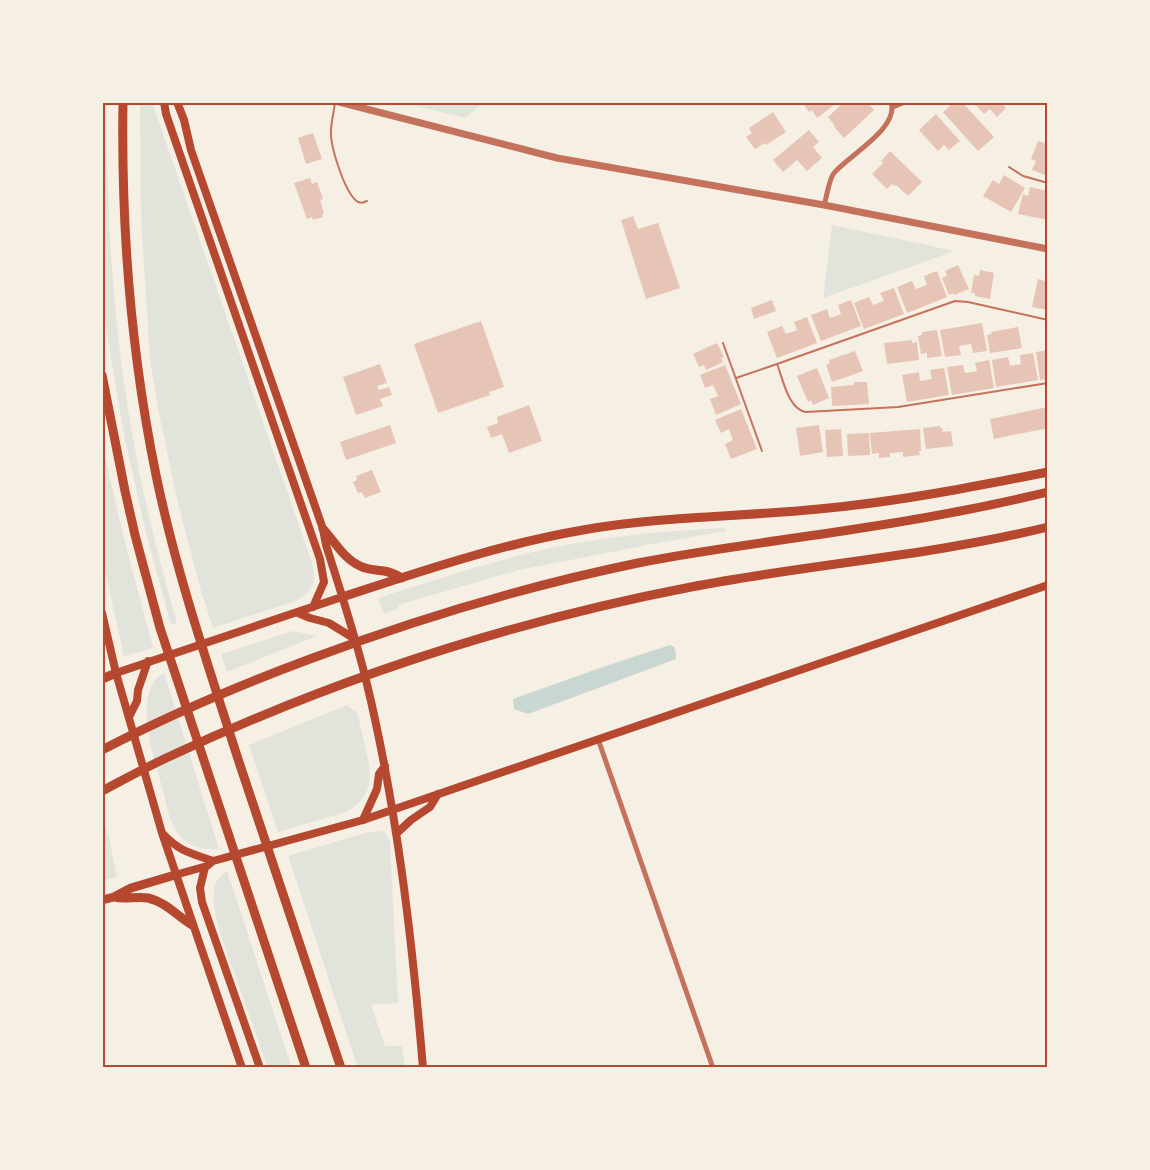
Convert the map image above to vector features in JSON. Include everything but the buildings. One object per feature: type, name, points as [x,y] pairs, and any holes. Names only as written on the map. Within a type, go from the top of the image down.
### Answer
[{"type":"highway","points":[[123,102],[126,235],[134,338],[147,431],[167,524],[192,618],[340,1068]]},
{"type":"highway","points":[[102,375],[130,513],[160,628],[306,1068]]},
{"type":"highway","points":[[342,597],[494,549],[584,529],[677,519],[820,509],[911,497],[1048,472]]},
{"type":"highway","points":[[102,750],[202,703],[333,650],[422,619],[502,596],[639,563],[920,519],[1048,492]]},
{"type":"highway","points":[[102,790],[172,755],[288,705],[393,666],[473,640],[604,606],[678,590],[740,578],[980,542],[1048,527]]},
{"type":"highway","points":[[323,529],[344,554],[359,566],[376,571],[386,571],[402,578]]},
{"type":"highway","points":[[102,679],[116,673]]},
{"type":"highway","points":[[102,900],[114,897],[131,888],[175,875]]},
{"type":"highway","points":[[114,897],[140,897],[159,902],[192,925]]},
{"type":"main road","points":[[164,102],[166,114],[320,559],[324,582],[313,607]]},
{"type":"main road","points":[[180,104],[191,150],[323,529],[367,683],[397,832],[409,922],[423,1068]]},
{"type":"main road","points":[[175,875],[205,867],[217,860],[363,820],[1048,585]]},
{"type":"main road","points":[[116,673],[342,597]]},
{"type":"main road","points":[[102,613],[116,673],[175,875],[243,1068]]},
{"type":"main road","points":[[298,613],[329,623],[355,639]]},
{"type":"main road","points":[[129,717],[151,660]]},
{"type":"main road","points":[[363,820],[377,789],[379,774],[385,766]]},
{"type":"main road","points":[[397,832],[430,807],[438,794]]},
{"type":"main road","points":[[162,833],[185,852],[217,860]]},
{"type":"main road","points":[[205,867],[200,888],[202,902],[260,1068]]},
{"type":"street","points":[[337,102],[557,158],[824,205],[1048,249]]},
{"type":"street","points":[[824,205],[833,174],[886,127],[892,104],[904,102]]},
{"type":"street","points":[[598,739],[713,1068]]},
{"type":"lane","points":[[337,102],[331,134],[334,153],[349,191],[358,202],[367,201]]},
{"type":"lane","points":[[1009,166],[1023,176],[1048,183]]},
{"type":"lane","points":[[736,378],[955,301],[1048,320]]},
{"type":"lane","points":[[723,343],[762,451]]},
{"type":"lane","points":[[777,364],[792,403],[799,411],[806,412],[898,407],[1048,382]]},
{"type":"shaded area","points":[[102,102],[107,102],[109,227],[115,310],[125,392],[141,481],[177,623],[171,625],[146,533],[126,444],[102,300]]},
{"type":"shaded area","points":[[140,102],[152,102],[313,570],[314,580],[311,588],[298,600],[213,628],[178,504],[150,360],[141,218]]},
{"type":"shaded area","points":[[400,102],[484,102],[465,118]]},
{"type":"shaded area","points":[[832,225],[955,251],[823,298]]},
{"type":"shaded area","points":[[102,444],[153,648],[124,656],[102,557]]},
{"type":"shaded area","points":[[725,528],[725,531],[519,570],[398,605],[397,609],[384,614],[378,598],[491,563],[553,547],[626,536]]},
{"type":"shaded area","points":[[293,631],[317,636],[227,672],[221,654]]},
{"type":"shaded area","points":[[670,645],[674,647],[676,659],[528,714],[514,709],[513,699]]},
{"type":"shaded area","points":[[164,673],[219,849],[203,849],[189,844],[177,832],[169,815],[151,745],[147,711],[148,695],[154,682]]},
{"type":"shaded area","points":[[347,705],[357,712],[366,750],[370,777],[366,792],[355,806],[346,812],[278,832],[249,745]]},
{"type":"shaded area","points":[[102,816],[117,877],[102,881]]},
{"type":"shaded area","points":[[382,831],[390,842],[398,1003],[371,1005],[385,1046],[402,1046],[405,1068],[358,1068],[288,856],[368,832]]},
{"type":"shaded area","points":[[227,871],[292,1068],[268,1068],[224,945],[215,911],[214,890],[218,879]]}]
